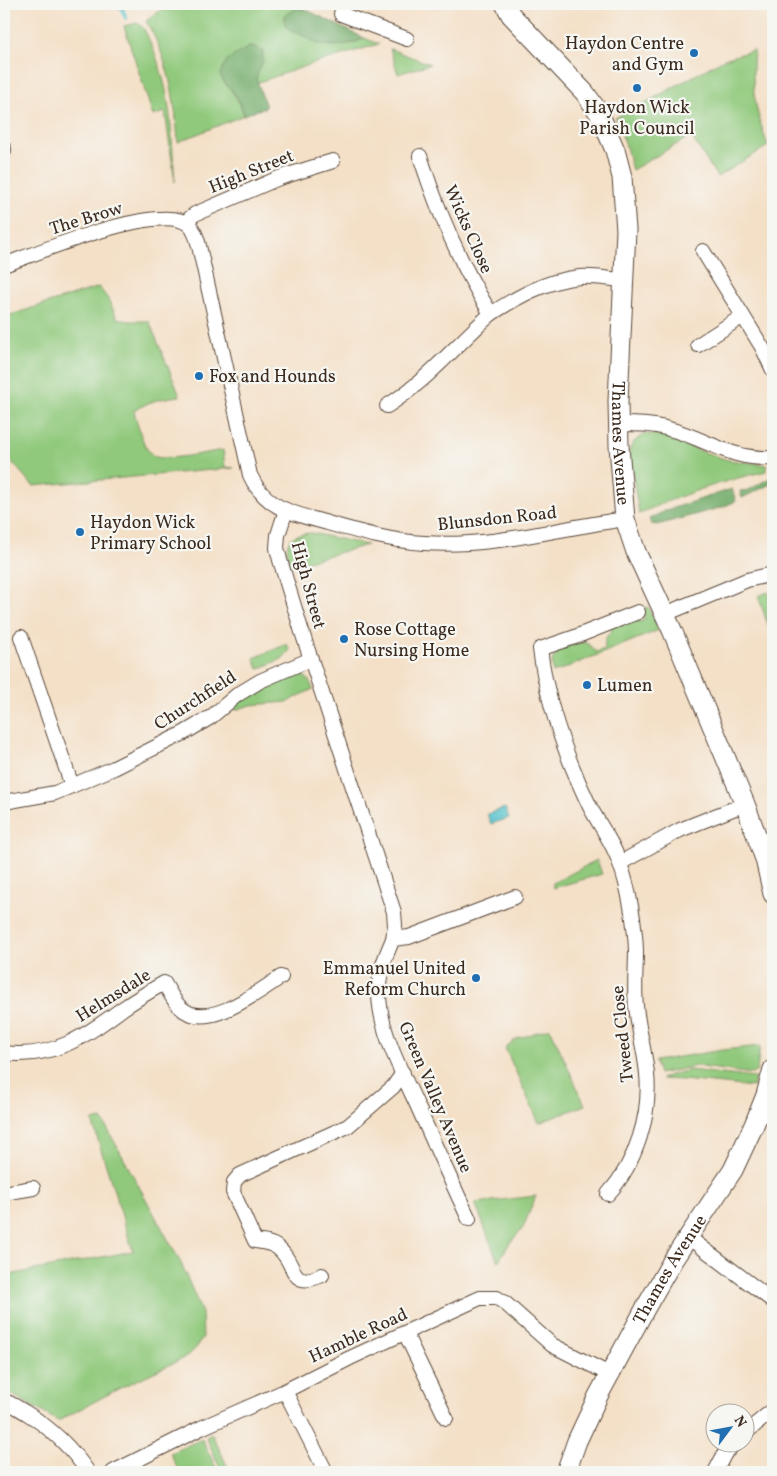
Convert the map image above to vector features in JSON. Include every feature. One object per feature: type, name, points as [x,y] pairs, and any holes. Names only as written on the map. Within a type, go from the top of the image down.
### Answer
[{"type":"street","points":[[343,4],[341,14],[407,39]]},
{"type":"street","name":"Thames Avenue","points":[[506,4],[511,15],[585,93],[599,112],[610,136],[620,166],[626,230],[618,424],[625,519],[636,552],[665,614],[745,804],[765,859],[773,894]]},
{"type":"street","name":"Wicks Close","points":[[420,156],[430,189],[455,250],[490,314]]},
{"type":"street","name":"High Street","points":[[184,222],[195,214],[279,178],[333,161]]},
{"type":"street","name":"The Brow","points":[[4,265],[110,227],[162,219],[184,222]]},
{"type":"street","points":[[184,222],[191,227],[197,240],[250,475],[256,487],[265,498],[286,510]]},
{"type":"street","points":[[704,251],[762,347],[773,370]]},
{"type":"street","points":[[387,406],[412,389],[490,314],[522,295],[560,281],[579,277],[623,280]]},
{"type":"street","points":[[698,345],[743,316]]},
{"type":"street","points":[[618,424],[643,424],[667,428],[730,453],[760,459],[773,458]]},
{"type":"street","name":"High Street","points":[[286,510],[278,535],[277,548],[311,659],[394,912],[393,939]]},
{"type":"street","name":"Blunsdon Road","points":[[286,510],[385,537],[432,544],[488,540],[552,532],[625,519]]},
{"type":"street","points":[[665,614],[746,580],[773,574]]},
{"type":"street","name":"Tweed Close","points":[[608,1194],[624,1171],[635,1148],[641,1132],[647,1091],[647,1075],[636,1007],[636,948],[632,918],[620,863],[576,777],[561,738],[549,697],[540,649],[638,612]]},
{"type":"street","points":[[21,637],[72,786]]},
{"type":"street","name":"Churchfield","points":[[4,802],[55,793],[114,768],[184,733],[211,717],[260,680],[311,659]]},
{"type":"street","points":[[620,863],[680,830],[745,804]]},
{"type":"street","points":[[393,939],[409,937],[515,897]]},
{"type":"street","name":"Green Valley Avenue","points":[[393,939],[382,967],[379,994],[386,1030],[403,1073],[469,1219]]},
{"type":"street","name":"Helmsdale","points":[[4,1054],[37,1053],[66,1045],[164,983],[180,1007],[188,1012],[206,1016],[221,1012],[241,1002],[281,977]]},
{"type":"street","name":"Thames Avenue","points":[[566,1472],[589,1414],[609,1374],[660,1282],[732,1170],[754,1125],[766,1095],[773,1070]]},
{"type":"street","points":[[322,1274],[308,1281],[300,1278],[277,1248],[267,1243],[255,1241],[234,1192],[234,1182],[240,1175],[348,1126],[393,1087],[403,1073]]},
{"type":"street","points":[[4,1193],[32,1188]]},
{"type":"street","points":[[688,1238],[773,1301]]},
{"type":"street","name":"Hamble Road","points":[[113,1472],[201,1428],[285,1391],[350,1358],[480,1298],[497,1298],[517,1313],[552,1345],[609,1374]]},
{"type":"street","points":[[405,1333],[446,1418]]},
{"type":"street","points":[[285,1391],[326,1472]]},
{"type":"street","points":[[5,1406],[37,1420],[58,1436],[88,1472]]},
{"type":"street","points":[[754,1426],[773,1410]]},
{"type":"street","points":[[715,1472],[724,1454]]},
{"type":"green space","points":[[169,4],[295,4],[305,9],[289,12],[284,16],[284,21],[290,30],[305,36],[310,41],[338,46],[364,38],[379,44],[256,83],[256,78],[263,61],[249,47],[243,51],[231,90],[240,104],[244,115],[178,142],[170,80],[160,50],[146,21]]},
{"type":"green space","points":[[297,8],[305,9],[364,38],[338,46],[310,41],[305,36],[287,28],[284,22],[284,16]]},
{"type":"green space","points":[[137,23],[142,26],[146,34],[163,77],[169,110],[175,182],[165,112],[153,116],[124,26]]},
{"type":"green space","points":[[249,47],[256,47],[263,52],[263,61],[256,78],[266,107],[244,115],[237,98],[220,74],[227,60]]},
{"type":"green space","points":[[390,49],[430,64],[398,74]]},
{"type":"green space","points":[[754,50],[753,76],[755,99],[768,146],[717,177],[691,136],[632,170],[625,143],[615,118],[724,59]]},
{"type":"green space","points":[[99,287],[108,299],[117,318],[128,321],[149,321],[180,396],[156,401],[134,411],[141,435],[150,453],[159,458],[167,458],[223,450],[225,467],[234,468],[33,486],[4,453],[4,317]]},
{"type":"green space","points":[[645,434],[665,435],[698,450],[728,460],[768,465],[766,471],[701,489],[639,514],[629,452],[635,441]]},
{"type":"green space","points":[[773,476],[773,483],[742,498],[740,491],[749,490]]},
{"type":"green space","points":[[732,489],[736,501],[723,507],[657,525],[651,524],[649,519],[667,510]]},
{"type":"green space","points":[[312,533],[367,545],[290,566],[287,551],[289,541],[297,535]]},
{"type":"green space","points":[[768,592],[773,607],[773,639],[758,596]]},
{"type":"green space","points":[[648,607],[659,630],[553,673],[552,661],[554,657],[567,645],[583,642],[596,652],[605,649],[606,639],[612,631],[610,626],[637,619],[640,622],[645,619],[642,609]]},
{"type":"green space","points":[[287,644],[290,650],[282,659],[258,669],[254,658]]},
{"type":"green space","points":[[289,672],[304,676],[313,689],[287,702],[251,705],[235,710],[233,706],[248,693]]},
{"type":"green space","points":[[597,860],[602,874],[553,888],[553,883]]},
{"type":"green space","points":[[550,1028],[585,1105],[539,1123],[505,1048],[516,1039]]},
{"type":"green space","points":[[760,1046],[757,1071],[752,1074],[696,1066],[659,1074],[655,1061],[722,1050]]},
{"type":"green space","points":[[690,1070],[755,1078],[753,1087],[661,1079]]},
{"type":"green space","points":[[102,1119],[182,1265],[202,1313],[203,1337],[188,1356],[120,1388],[58,1421],[4,1390],[4,1276],[133,1251],[92,1121]]},
{"type":"green space","points":[[536,1196],[523,1228],[509,1244],[498,1262],[475,1203]]},
{"type":"green space","points":[[212,1434],[230,1472],[222,1472],[206,1437]]},
{"type":"green space","points":[[202,1439],[218,1472],[179,1472],[170,1453]]},
{"type":"water","points":[[505,808],[509,818],[491,824],[487,814]]},
{"type":"waterway","points":[[120,4],[126,18]]},
{"type":"place","name":"Haydon Centre and Gym","points":[[694,53]]},
{"type":"place","name":"Haydon Wick Parish Council","points":[[637,88]]},
{"type":"place","name":"Fox and Hounds","points":[[199,376]]},
{"type":"place","name":"Haydon Wick Primary School","points":[[80,532]]},
{"type":"place","name":"Rose Cottage Nursing Home","points":[[344,639]]},
{"type":"place","name":"Lumen","points":[[587,685]]},
{"type":"place","name":"Emmanuel United Reform Church","points":[[476,978]]}]
